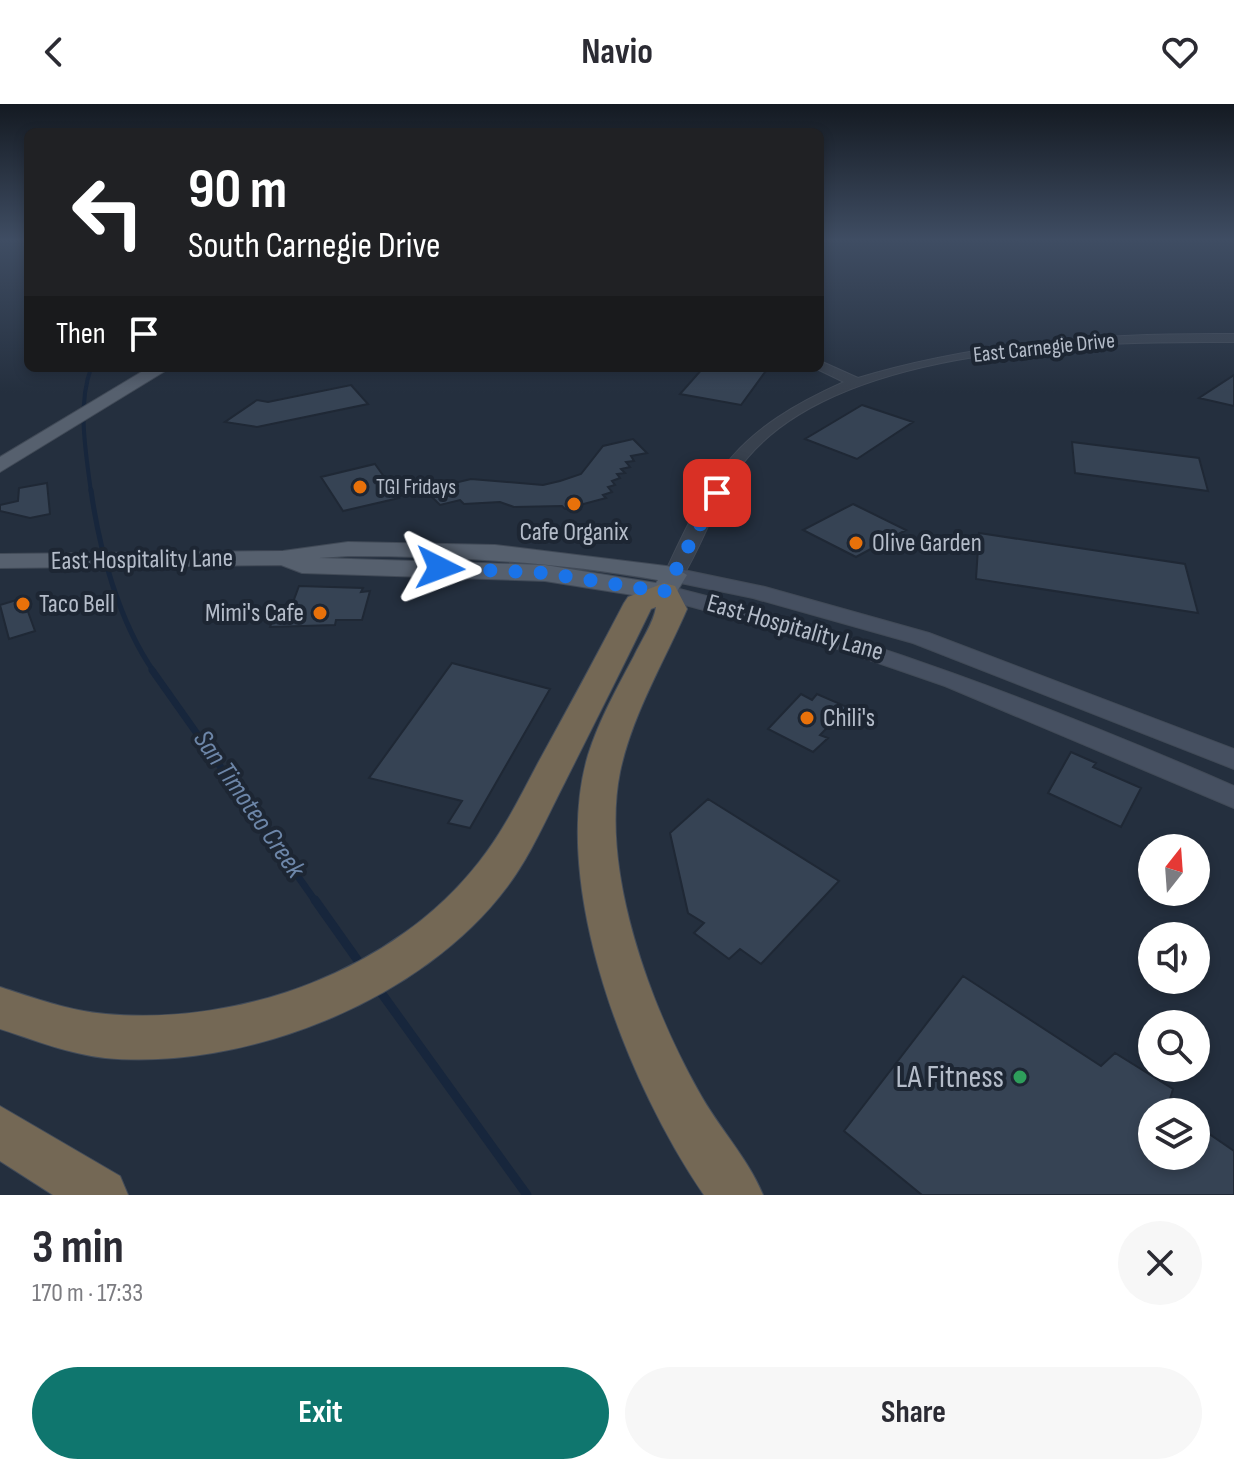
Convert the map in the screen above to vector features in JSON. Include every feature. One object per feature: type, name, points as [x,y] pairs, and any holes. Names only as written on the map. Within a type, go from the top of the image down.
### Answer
[{"type":"highway","points":[[0,1008],[66,1029],[107,1036],[151,1037],[230,1028],[308,1006],[370,977],[423,942],[481,889],[511,847],[639,603],[669,584],[672,609],[613,739],[598,794],[602,877],[630,998],[706,1158],[736,1195]]},
{"type":"highway","points":[[0,1131],[101,1195]]},
{"type":"main road","points":[[0,466],[62,429],[127,372]]},
{"type":"main road","points":[[0,445],[65,407],[152,372]]},
{"type":"main road","name":"East Hospitality Lane","points":[[0,561],[284,558],[302,565],[545,573],[786,599],[921,638],[1234,759]]},
{"type":"main road","name":"East Hospitality Lane","points":[[669,584],[908,662],[1008,700],[1234,798]]},
{"type":"street","name":"East Carnegie Drive","points":[[669,584],[730,469],[753,442],[787,415],[857,383],[1007,350],[1138,339],[1234,338]]},
{"type":"street","points":[[824,367],[857,383]]},
{"type":"building","points":[[699,372],[765,372],[741,405],[680,394]]},
{"type":"building","points":[[1234,375],[1234,406],[1199,398]]},
{"type":"building","points":[[351,385],[368,404],[257,427],[225,422],[257,400],[268,402]]},
{"type":"building","points":[[862,405],[913,422],[857,459],[805,439]]},
{"type":"building","points":[[633,439],[647,453],[631,456],[634,461],[626,462],[630,467],[621,469],[625,473],[617,474],[620,478],[612,481],[615,485],[608,487],[612,492],[603,495],[606,498],[565,509],[562,506],[514,507],[500,502],[464,504],[460,500],[440,505],[425,490],[471,479],[543,485],[560,481],[581,474],[603,446]]},
{"type":"building","points":[[1072,442],[1199,458],[1208,491],[1075,473]]},
{"type":"building","name":"TGI Fridays","points":[[375,464],[399,498],[343,511],[321,477]]},
{"type":"building","points":[[47,483],[50,514],[30,518],[0,511],[0,505],[18,501],[19,488]]},
{"type":"building","name":"Olive Garden","points":[[853,504],[906,530],[856,557],[803,530]]},
{"type":"building","points":[[979,533],[1185,564],[1198,613],[976,579]]},
{"type":"building","name":"Mimi's Cafe","points":[[299,586],[363,588],[361,592],[370,591],[362,620],[336,620],[335,625],[270,627],[278,605],[292,605]]},
{"type":"building","points":[[23,598],[35,631],[9,639],[0,605]]},
{"type":"building","points":[[452,663],[550,689],[470,828],[448,823],[462,801],[369,778]]},
{"type":"building","name":"Chili's","points":[[801,694],[812,700],[817,694],[847,707],[820,735],[828,738],[813,752],[768,729]]},
{"type":"building","points":[[1071,752],[1096,763],[1093,767],[1141,788],[1121,827],[1048,793]]},
{"type":"building","points":[[708,799],[839,881],[761,964],[740,949],[729,959],[694,933],[704,923],[688,913],[670,833]]},
{"type":"building","name":"LA Fitness","points":[[963,976],[1101,1066],[1115,1053],[1138,1067],[1138,1082],[1162,1082],[1173,1089],[1170,1098],[1138,1098],[1138,1170],[1210,1170],[1210,1135],[1234,1151],[1234,1195],[922,1195],[844,1131]]},
{"type":"waterway","name":"San Timoteo Creek","points":[[90,372],[84,414],[91,492]]},
{"type":"waterway","name":"San Timoteo Creek","points":[[91,490],[112,584],[131,631],[154,672]]},
{"type":"waterway","name":"San Timoteo Creek","points":[[152,670],[316,902]]},
{"type":"waterway","name":"San Timoteo Creek","points":[[315,900],[361,965]]},
{"type":"waterway","name":"San Timoteo Creek","points":[[377,987],[527,1195]]},
{"type":"place","name":"TGI Fridays","points":[[360,487]]},
{"type":"place","name":"Cafe Organix","points":[[574,504]]},
{"type":"place","name":"Olive Garden","points":[[856,543]]},
{"type":"place","name":"Taco Bell","points":[[23,604]]},
{"type":"place","name":"Mimi's Cafe","points":[[320,613]]},
{"type":"place","name":"Chili's","points":[[807,718]]},
{"type":"place","name":"LA Fitness","points":[[1020,1077]]},
{"type":"route","points":[[440,568],[545,573],[664,592],[717,493]]}]
